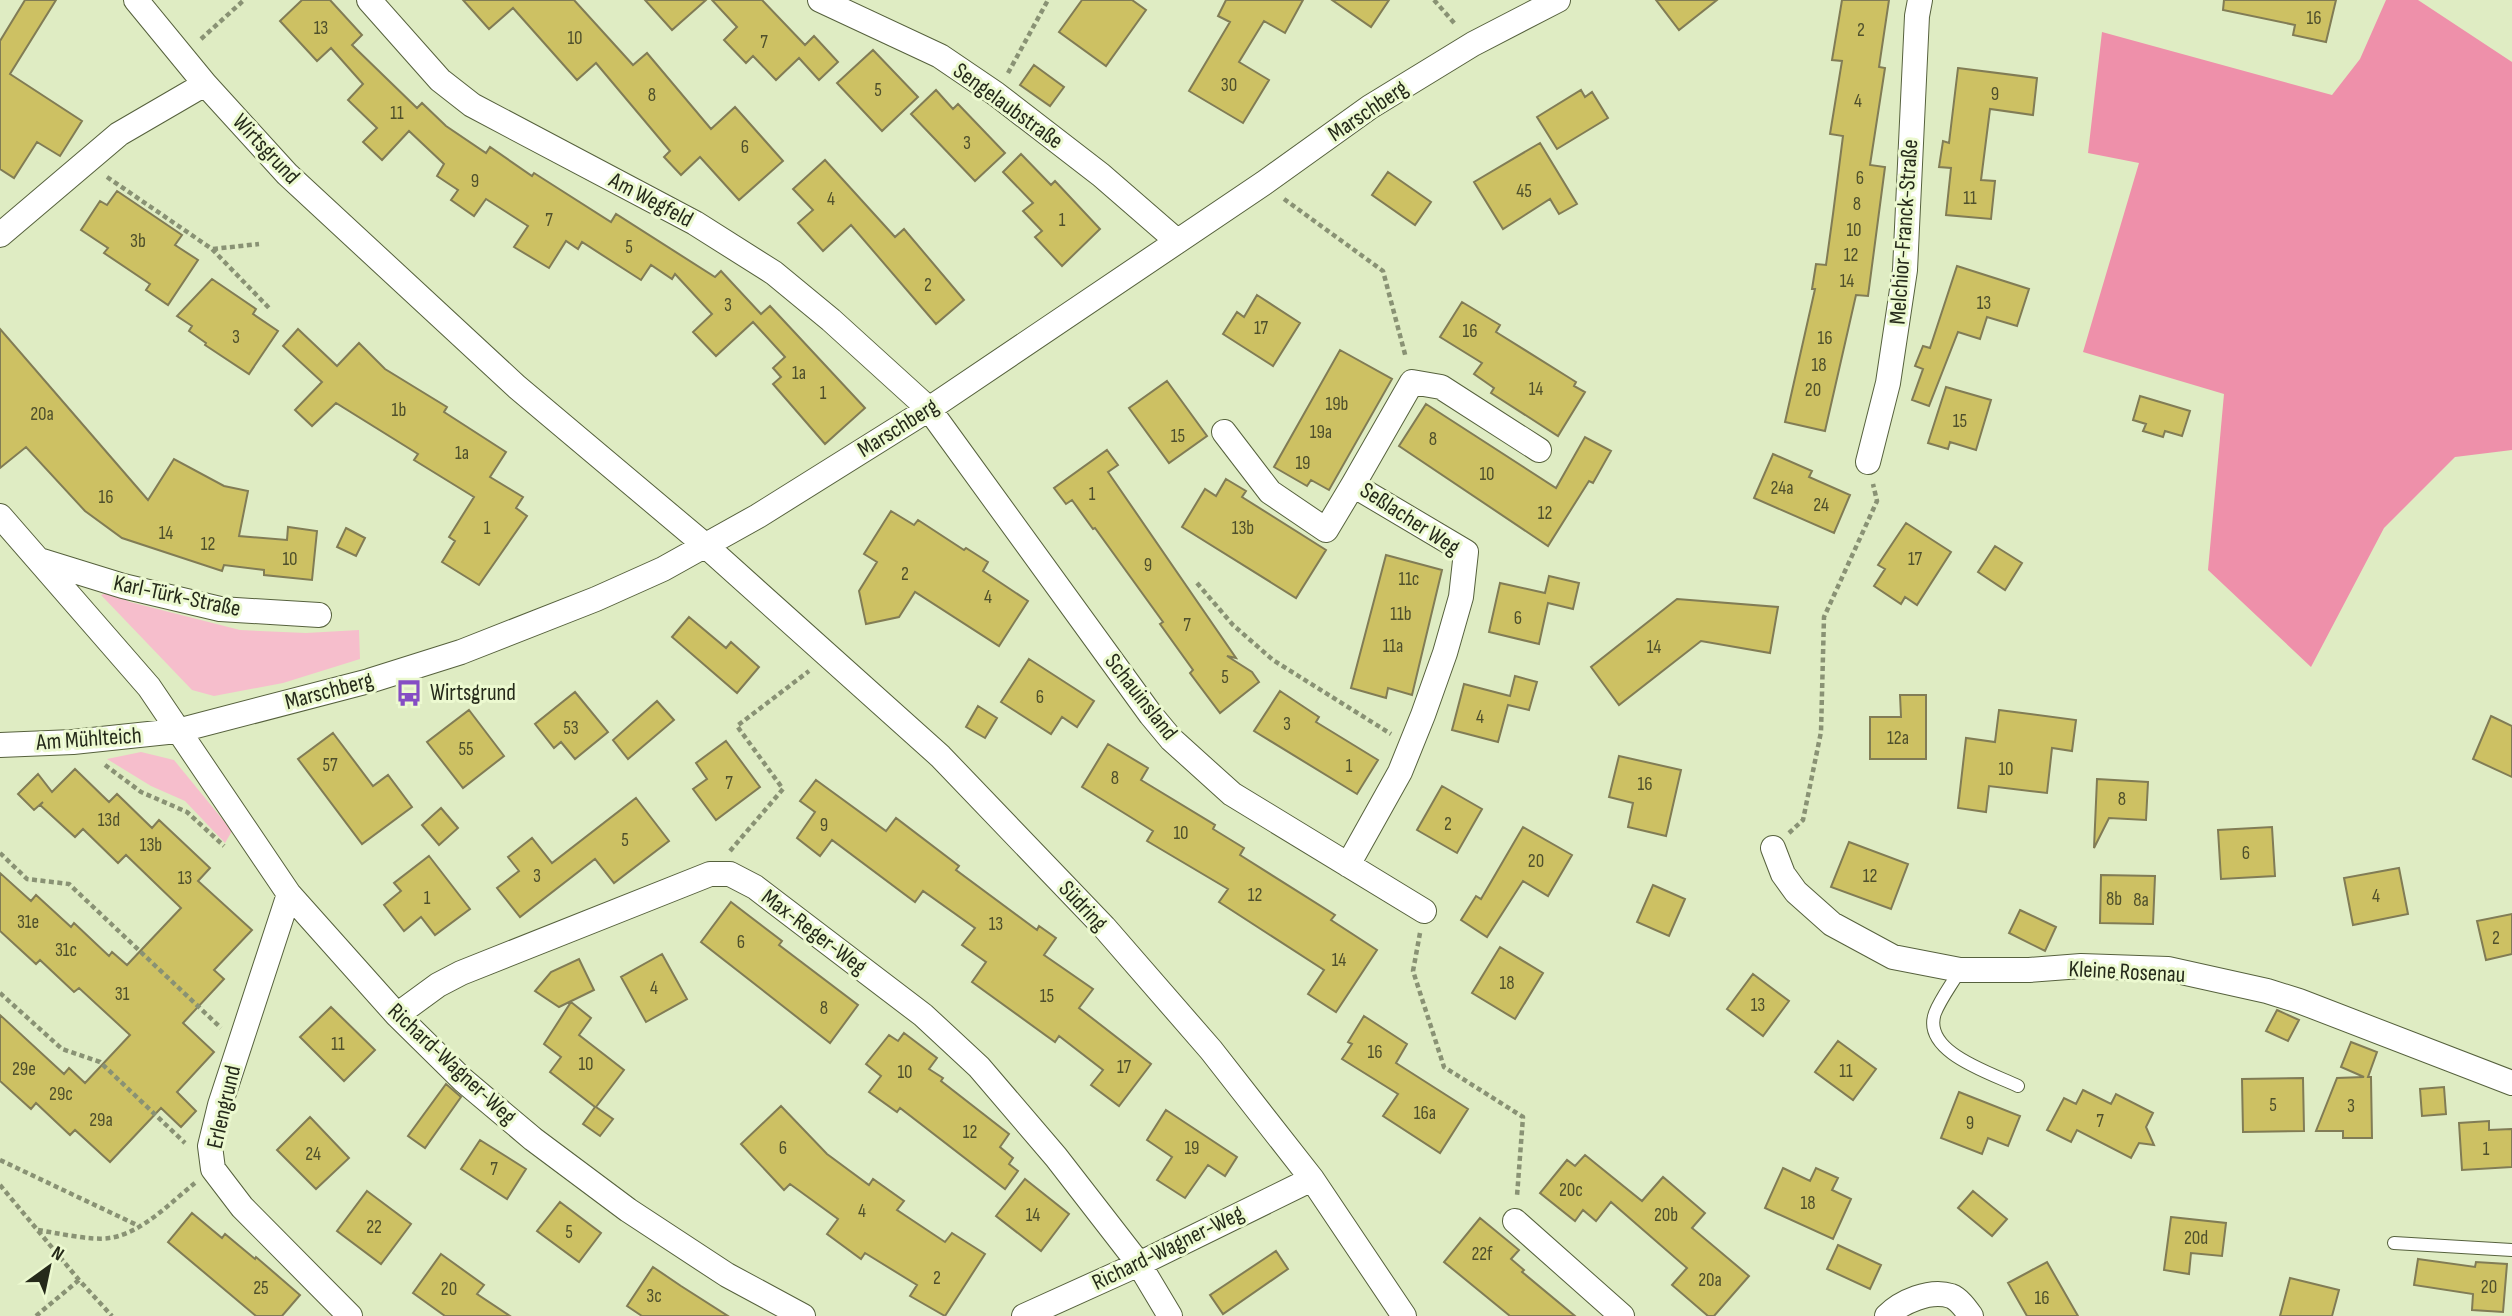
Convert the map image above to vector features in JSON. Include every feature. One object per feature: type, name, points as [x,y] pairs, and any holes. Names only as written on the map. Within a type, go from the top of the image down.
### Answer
[{"type":"street","name":"Wirtsgrund","points":[[135,0],[205,84],[287,174],[517,387],[706,546]]},
{"type":"street","name":"Am Wegfeld","points":[[369,0],[440,80],[472,105],[695,223],[774,274],[831,320],[929,409]]},
{"type":"street","name":"Sengelaubstraße","points":[[820,0],[940,56],[996,94],[1101,175],[1177,241]]},
{"type":"street","name":"Marschberg","points":[[177,731],[369,681],[461,652],[663,569],[706,546],[929,409],[1264,183],[1370,107],[1472,44],[1558,0]]},
{"type":"street","name":"Melchior-Franck-Straße","points":[[1868,462],[1888,383],[1905,270],[1917,16],[1920,0]]},
{"type":"street","points":[[0,235],[120,134],[205,84]]},
{"type":"street","points":[[1412,382],[1441,387],[1539,450]]},
{"type":"street","name":"Seßlacher Weg","points":[[1348,865],[1400,772],[1423,715],[1461,597],[1466,551],[1353,485],[1412,382]]},
{"type":"street","name":"Schauinsland","points":[[929,409],[1151,715],[1171,738],[1232,794],[1424,911]]},
{"type":"street","points":[[1224,432],[1270,492],[1326,530],[1353,485]]},
{"type":"street","name":"Karl-Türk-Straße","points":[[0,516],[149,687],[177,731]]},
{"type":"street","name":"Südring","points":[[706,546],[940,756],[1104,928],[1211,1051],[1312,1179],[1404,1316]]},
{"type":"street","name":"Karl-Türk-Straße","points":[[38,560],[123,586],[220,609],[319,615]]},
{"type":"street","name":"Am Mühlteich","points":[[0,745],[73,742],[177,731]]},
{"type":"street","name":"Richard-Wagner-Weg","points":[[177,731],[289,894],[397,1015],[463,1080],[533,1139],[628,1210],[727,1275],[803,1316]]},
{"type":"street","name":"Kleine Rosenau","points":[[1773,848],[1783,874],[1797,892],[1832,924],[1893,957],[1960,970],[2029,970],[2081,966],[2168,969],[2267,991],[2299,1001],[2512,1083]]},
{"type":"street","points":[[397,1015],[438,985],[461,973],[710,874]]},
{"type":"street","name":"Max-Reger-Weg","points":[[710,874],[730,874],[755,887],[923,1015],[979,1067],[1056,1157],[1139,1264]]},
{"type":"street","name":"Erlengrund","points":[[289,894],[220,1105],[210,1146],[213,1169],[242,1208],[350,1316]]},
{"type":"street","name":"Richard-Wagner-Weg","points":[[1024,1316],[1139,1264],[1312,1179]]},
{"type":"street","points":[[1515,1222],[1622,1316]]},
{"type":"street","points":[[1139,1264],[1170,1316]]},
{"type":"street","points":[[1886,1316],[1893,1309],[1928,1294],[1951,1296],[1965,1307],[1971,1316]]},
{"type":"lane","points":[[1960,970],[1936,1012],[1933,1023],[1935,1034],[1947,1051],[2018,1086]]},
{"type":"lane","points":[[2394,1243],[2512,1250]]},
{"type":"path","points":[[221,20],[244,0]]},
{"type":"path","points":[[996,94],[1048,0]]},
{"type":"path","points":[[1434,0],[1472,44]]},
{"type":"path","points":[[86,163],[212,249],[270,309]]},
{"type":"path","points":[[1305,216],[1383,271],[1412,382]]},
{"type":"path","points":[[212,249],[259,244]]},
{"type":"path","points":[[1773,848],[1803,821],[1821,732],[1824,617],[1877,501],[1868,462]]},
{"type":"path","points":[[1197,583],[1233,625],[1273,660],[1409,745]]},
{"type":"path","points":[[710,874],[783,789],[737,726],[830,655]]},
{"type":"path","points":[[73,742],[141,792],[187,812],[227,849],[252,841]]},
{"type":"path","points":[[0,853],[27,879],[69,884],[239,1046]]},
{"type":"path","points":[[1424,911],[1413,971],[1444,1067],[1523,1117],[1515,1222]]},
{"type":"path","points":[[0,993],[62,1049],[100,1062],[213,1169],[139,1226],[107,1239],[38,1230]]},
{"type":"path","points":[[0,1160],[139,1226]]},
{"type":"path","points":[[0,1185],[112,1316]]},
{"type":"path","points":[[36,1316],[79,1280]]},
{"type":"shaded area","points":[[2386,0],[2418,0],[2512,62],[2512,450],[2455,457],[2384,528],[2311,667],[2208,570],[2224,394],[2083,352],[2139,163],[2088,153],[2102,32],[2332,95],[2360,59]]},
{"type":"shaded area","points":[[110,592],[130,602],[240,630],[306,633],[359,630],[360,659],[283,683],[214,696],[192,690],[101,595]]},
{"type":"shaded area","points":[[141,752],[174,760],[232,831],[225,843],[185,801],[151,786],[107,759]]},
{"type":"building","points":[[25,0],[56,0],[10,74],[82,121],[60,156],[37,142],[14,178],[0,169],[0,41]]},
{"type":"building","points":[[302,0],[330,0],[362,35],[352,45],[417,108],[422,103],[446,126],[486,153],[490,147],[532,176],[534,173],[611,222],[616,214],[715,277],[721,271],[761,314],[770,306],[865,408],[825,444],[773,384],[781,377],[773,368],[785,357],[753,322],[716,356],[693,332],[712,314],[675,274],[672,279],[651,265],[641,280],[582,242],[578,249],[566,241],[549,268],[514,247],[528,226],[486,199],[474,216],[451,200],[458,190],[437,176],[444,164],[409,131],[382,160],[363,142],[377,128],[348,100],[363,84],[331,48],[317,61],[280,21]]},
{"type":"building","points":[[463,0],[574,0],[633,65],[647,53],[711,129],[735,107],[783,161],[739,200],[700,157],[681,175],[664,157],[670,151],[596,63],[577,80],[513,8],[489,29]]},
{"type":"building","points":[[645,0],[706,0],[672,30]]},
{"type":"building","points":[[712,0],[762,0],[805,45],[814,36],[838,62],[819,80],[799,58],[776,80],[753,56],[746,63],[724,40],[737,27]]},
{"type":"building","points":[[1082,0],[1132,0],[1146,10],[1106,66],[1059,32]]},
{"type":"building","points":[[1226,0],[1303,0],[1285,33],[1264,21],[1239,62],[1269,80],[1243,123],[1189,91],[1230,22],[1218,16]]},
{"type":"building","points":[[1332,0],[1389,0],[1371,27]]},
{"type":"building","points":[[1656,0],[1717,0],[1679,30]]},
{"type":"building","points":[[1842,0],[1889,0],[1879,67],[1885,68],[1870,165],[1885,167],[1868,296],[1856,295],[1825,431],[1785,422],[1815,289],[1812,289],[1816,264],[1826,265],[1833,214],[1843,136],[1830,134],[1842,61],[1832,60]]},
{"type":"building","points":[[2224,0],[2336,0],[2326,42],[2293,35],[2295,25],[2223,10]]},
{"type":"building","points":[[873,50],[918,97],[882,131],[837,83]]},
{"type":"building","points":[[1034,65],[1064,87],[1050,106],[1020,85]]},
{"type":"building","points":[[1958,68],[2037,78],[2033,115],[1990,109],[1981,180],[1995,181],[1991,219],[1946,215],[1951,168],[1939,167],[1943,141],[1949,143]]},
{"type":"building","points":[[936,90],[953,109],[958,104],[1005,153],[975,181],[911,114]]},
{"type":"building","points":[[1581,90],[1585,97],[1592,92],[1608,118],[1557,149],[1537,117]]},
{"type":"building","points":[[1540,143],[1577,204],[1559,214],[1550,199],[1503,229],[1474,182]]},
{"type":"building","points":[[1021,154],[1051,185],[1055,181],[1100,229],[1062,266],[1035,237],[1042,231],[1023,211],[1033,203],[1003,172]]},
{"type":"building","points":[[825,160],[895,237],[904,229],[964,300],[936,324],[851,225],[823,251],[798,223],[813,210],[793,189]]},
{"type":"building","points":[[1388,172],[1431,202],[1415,225],[1372,195]]},
{"type":"building","points":[[117,191],[182,235],[175,245],[198,260],[168,305],[146,290],[150,284],[104,253],[108,248],[81,230],[100,201],[107,205]]},
{"type":"building","points":[[1957,266],[2029,289],[2017,326],[1987,317],[1980,339],[1958,332],[1929,406],[1912,400],[1923,369],[1915,366],[1923,346],[1930,348]]},
{"type":"building","points":[[212,279],[256,309],[253,314],[278,331],[249,374],[205,345],[206,343],[189,331],[192,326],[177,316]]},
{"type":"building","points":[[1257,295],[1300,323],[1273,366],[1223,334],[1237,312],[1244,317]]},
{"type":"building","points":[[1462,302],[1500,325],[1496,332],[1576,382],[1574,386],[1585,392],[1558,436],[1491,393],[1494,388],[1474,374],[1482,363],[1440,337]]},
{"type":"building","points":[[0,329],[148,500],[174,459],[224,486],[248,491],[239,536],[287,540],[288,527],[317,531],[312,580],[264,575],[264,570],[224,565],[222,571],[122,538],[85,511],[26,447],[0,468]]},
{"type":"building","points":[[298,329],[337,366],[359,343],[385,369],[447,407],[444,412],[506,452],[490,477],[523,497],[516,508],[527,516],[479,585],[442,562],[455,541],[449,537],[474,497],[414,460],[418,454],[336,403],[312,426],[295,410],[322,382],[283,346]]},
{"type":"building","points":[[1340,350],[1392,379],[1329,490],[1311,480],[1307,486],[1274,467]]},
{"type":"building","points":[[1167,381],[1207,436],[1169,463],[1129,408]]},
{"type":"building","points":[[1946,387],[1991,400],[1976,450],[1950,442],[1948,449],[1928,443]]},
{"type":"building","points":[[2140,396],[2190,411],[2182,436],[2165,431],[2163,437],[2143,431],[2146,424],[2133,420]]},
{"type":"building","points":[[1426,404],[1556,488],[1585,437],[1611,451],[1593,483],[1589,481],[1548,546],[1399,446]]},
{"type":"building","points":[[1107,450],[1118,465],[1108,472],[1236,658],[1227,656],[1252,672],[1259,682],[1220,713],[1190,673],[1193,670],[1160,624],[1163,622],[1095,528],[1093,529],[1072,500],[1066,504],[1054,488]]},
{"type":"building","points":[[1773,454],[1812,471],[1809,477],[1850,495],[1834,533],[1754,498]]},
{"type":"building","points":[[1226,479],[1246,491],[1242,497],[1326,550],[1296,598],[1182,527],[1205,489],[1216,496]]},
{"type":"building","points":[[891,511],[914,525],[918,520],[988,562],[983,571],[1028,601],[999,646],[915,592],[899,617],[866,624],[859,591],[877,562],[864,554]]},
{"type":"building","points":[[1906,523],[1951,552],[1917,605],[1905,597],[1901,604],[1874,586],[1885,569],[1878,565]]},
{"type":"building","points":[[346,528],[365,538],[356,556],[337,547]]},
{"type":"building","points":[[1995,546],[2022,563],[2005,590],[1978,572]]},
{"type":"building","points":[[1386,555],[1442,570],[1412,695],[1388,688],[1386,698],[1351,688]]},
{"type":"building","points":[[1549,576],[1579,583],[1573,609],[1548,603],[1539,644],[1489,632],[1500,583],[1545,593]]},
{"type":"building","points":[[1677,599],[1778,607],[1770,653],[1701,641],[1619,705],[1591,667]]},
{"type":"building","points":[[689,617],[726,648],[731,642],[759,667],[737,693],[672,637]]},
{"type":"building","points":[[1029,659],[1094,701],[1077,727],[1062,717],[1051,734],[1001,702]]},
{"type":"building","points":[[1515,676],[1537,682],[1529,710],[1508,705],[1498,742],[1452,730],[1464,684],[1510,696]]},
{"type":"building","points":[[1280,691],[1319,717],[1316,722],[1378,760],[1357,794],[1254,731]]},
{"type":"building","points":[[575,692],[608,732],[575,759],[561,742],[554,748],[535,724]]},
{"type":"building","points":[[1900,695],[1926,695],[1926,759],[1870,759],[1870,717],[1901,717]]},
{"type":"building","points":[[657,701],[674,720],[628,759],[613,740]]},
{"type":"building","points":[[978,706],[997,718],[985,738],[966,727]]},
{"type":"building","points":[[469,710],[504,756],[463,788],[427,742]]},
{"type":"building","points":[[1999,710],[2076,720],[2072,751],[2052,748],[2047,793],[1989,786],[1986,812],[1958,808],[1966,738],[1995,742]]},
{"type":"building","points":[[2491,716],[2512,726],[2512,777],[2473,759]]},
{"type":"building","points":[[333,733],[373,786],[388,775],[412,807],[362,844],[298,759]]},
{"type":"building","points":[[726,741],[760,787],[716,820],[693,789],[707,779],[696,763]]},
{"type":"building","points":[[1108,744],[1148,768],[1141,780],[1215,825],[1213,829],[1244,848],[1240,855],[1335,915],[1331,920],[1377,950],[1336,1012],[1308,994],[1324,970],[1219,902],[1228,889],[1147,841],[1153,831],[1082,787]]},
{"type":"building","points":[[1619,756],[1681,770],[1666,836],[1628,827],[1633,803],[1609,797]]},
{"type":"building","points":[[75,769],[109,802],[117,794],[152,828],[159,820],[210,868],[198,881],[252,930],[214,970],[224,979],[183,1023],[214,1052],[177,1092],[196,1111],[181,1127],[161,1108],[110,1162],[75,1130],[70,1135],[36,1103],[31,1109],[0,1081],[0,1015],[64,1074],[69,1068],[85,1083],[130,1035],[79,988],[74,992],[40,960],[36,964],[0,931],[0,873],[31,901],[36,895],[71,927],[74,923],[109,956],[112,952],[127,965],[181,908],[126,855],[118,863],[83,829],[75,837],[40,805],[43,802],[34,810],[18,794],[38,774],[52,792]]},
{"type":"building","points":[[2097,779],[2148,782],[2146,820],[2109,818],[2094,848]]},
{"type":"building","points":[[816,780],[886,831],[896,818],[959,866],[956,870],[1037,930],[1039,926],[1056,938],[1044,955],[1093,989],[1079,1008],[1151,1064],[1119,1106],[1091,1085],[1103,1070],[1059,1036],[1055,1042],[972,982],[986,962],[962,945],[975,928],[923,891],[915,902],[832,840],[820,856],[797,838],[815,812],[800,801]]},
{"type":"building","points":[[1442,786],[1482,809],[1457,853],[1417,830]]},
{"type":"building","points":[[636,798],[669,841],[614,883],[595,859],[520,917],[497,888],[519,871],[508,857],[532,838],[552,863]]},
{"type":"building","points":[[441,808],[458,828],[439,845],[422,825]]},
{"type":"building","points":[[1523,827],[1572,855],[1548,896],[1523,881],[1487,937],[1461,920],[1476,896],[1481,899]]},
{"type":"building","points":[[2272,827],[2275,876],[2221,879],[2218,830]]},
{"type":"building","points":[[1849,842],[1908,864],[1891,909],[1831,887]]},
{"type":"building","points":[[429,856],[470,909],[435,935],[421,917],[404,931],[384,905],[401,891],[394,883]]},
{"type":"building","points":[[2399,868],[2408,914],[2353,925],[2344,878]]},
{"type":"building","points":[[2101,875],[2155,876],[2153,924],[2100,923]]},
{"type":"building","points":[[1653,885],[1685,899],[1669,936],[1637,922]]},
{"type":"building","points":[[731,902],[782,941],[779,945],[858,1005],[830,1043],[701,942]]},
{"type":"building","points":[[2020,910],[2056,927],[2045,951],[2009,933]]},
{"type":"building","points":[[2512,914],[2512,954],[2486,960],[2477,921]]},
{"type":"building","points":[[1500,947],[1543,973],[1515,1019],[1472,993]]},
{"type":"building","points":[[662,954],[687,999],[646,1022],[621,977]]},
{"type":"building","points":[[579,959],[594,990],[559,1007],[535,991],[551,972]]},
{"type":"building","points":[[1753,974],[1789,1001],[1763,1036],[1727,1009]]},
{"type":"building","points":[[571,1002],[591,1018],[579,1035],[624,1070],[596,1107],[613,1119],[600,1136],[583,1124],[595,1107],[550,1072],[561,1057],[544,1044]]},
{"type":"building","points":[[331,1007],[375,1050],[344,1081],[300,1037]]},
{"type":"building","points":[[2277,1010],[2299,1020],[2288,1041],[2266,1031]]},
{"type":"building","points":[[1364,1016],[1407,1044],[1396,1063],[1468,1109],[1440,1153],[1383,1116],[1398,1094],[1342,1059],[1352,1044],[1348,1042]]},
{"type":"building","points":[[904,1033],[937,1058],[929,1069],[943,1078],[941,1081],[1009,1134],[1000,1147],[1013,1158],[1009,1164],[1018,1171],[1005,1189],[900,1108],[897,1112],[869,1092],[881,1076],[866,1064],[889,1035],[898,1041]]},
{"type":"building","points":[[1838,1041],[1876,1069],[1853,1100],[1815,1072]]},
{"type":"building","points":[[2351,1042],[2377,1052],[2368,1077],[2371,1077],[2372,1138],[2343,1138],[2343,1131],[2316,1131],[2337,1078],[2364,1077],[2341,1067]]},
{"type":"building","points":[[2303,1078],[2304,1131],[2243,1132],[2242,1079]]},
{"type":"building","points":[[446,1084],[461,1097],[425,1148],[408,1136]]},
{"type":"building","points":[[2444,1087],[2446,1114],[2422,1116],[2420,1089]]},
{"type":"building","points":[[2083,1090],[2111,1104],[2116,1094],[2153,1113],[2146,1127],[2154,1145],[2139,1143],[2131,1158],[2077,1130],[2071,1142],[2047,1130],[2064,1098],[2076,1104]]},
{"type":"building","points":[[1959,1092],[2020,1116],[2008,1146],[1988,1138],[1982,1154],[1941,1138]]},
{"type":"building","points":[[781,1106],[827,1154],[869,1185],[873,1179],[904,1201],[897,1210],[945,1242],[952,1233],[985,1254],[945,1316],[910,1296],[917,1285],[865,1253],[861,1259],[827,1234],[838,1219],[790,1184],[784,1190],[741,1144]]},
{"type":"building","points":[[1166,1110],[1237,1157],[1225,1176],[1208,1165],[1185,1198],[1157,1180],[1172,1157],[1147,1140]]},
{"type":"building","points":[[310,1117],[349,1158],[316,1189],[277,1150]]},
{"type":"building","points":[[2489,1121],[2489,1130],[2512,1129],[2512,1167],[2462,1170],[2459,1123]]},
{"type":"building","points":[[480,1140],[526,1169],[507,1199],[461,1169]]},
{"type":"building","points":[[1585,1155],[1642,1201],[1663,1177],[1705,1213],[1692,1228],[1749,1276],[1714,1316],[1708,1316],[1672,1285],[1687,1268],[1611,1202],[1596,1221],[1583,1210],[1575,1221],[1540,1193],[1567,1160],[1575,1166]]},
{"type":"building","points":[[1783,1168],[1810,1181],[1816,1168],[1838,1178],[1832,1190],[1851,1199],[1833,1239],[1765,1208]]},
{"type":"building","points":[[1025,1179],[1069,1214],[1041,1251],[996,1216]]},
{"type":"building","points":[[367,1191],[411,1224],[381,1264],[337,1231]]},
{"type":"building","points":[[1973,1191],[2007,1219],[1992,1236],[1958,1208]]},
{"type":"building","points":[[560,1202],[601,1233],[579,1262],[537,1231]]},
{"type":"building","points":[[192,1213],[222,1238],[225,1234],[255,1259],[256,1257],[300,1295],[282,1316],[256,1316],[168,1242]]},
{"type":"building","points":[[2171,1217],[2226,1223],[2222,1256],[2191,1253],[2189,1274],[2164,1270]]},
{"type":"building","points":[[1480,1218],[1519,1250],[1511,1259],[1524,1270],[1522,1272],[1575,1316],[1510,1316],[1444,1262]]},
{"type":"building","points":[[1838,1245],[1881,1265],[1870,1289],[1827,1269]]},
{"type":"building","points":[[1276,1251],[1288,1269],[1223,1314],[1210,1295]]},
{"type":"building","points":[[441,1254],[484,1285],[477,1294],[510,1316],[445,1316],[413,1293]]},
{"type":"building","points":[[2418,1259],[2475,1267],[2476,1262],[2507,1264],[2503,1312],[2472,1310],[2473,1294],[2414,1285]]},
{"type":"building","points":[[2047,1262],[2078,1316],[2027,1316],[2008,1283]]},
{"type":"building","points":[[653,1267],[728,1316],[642,1316],[627,1306]]},
{"type":"building","points":[[2290,1278],[2339,1290],[2332,1316],[2280,1316]]},
{"type":"place","name":"Wirtsgrund","points":[[409,693]]}]
